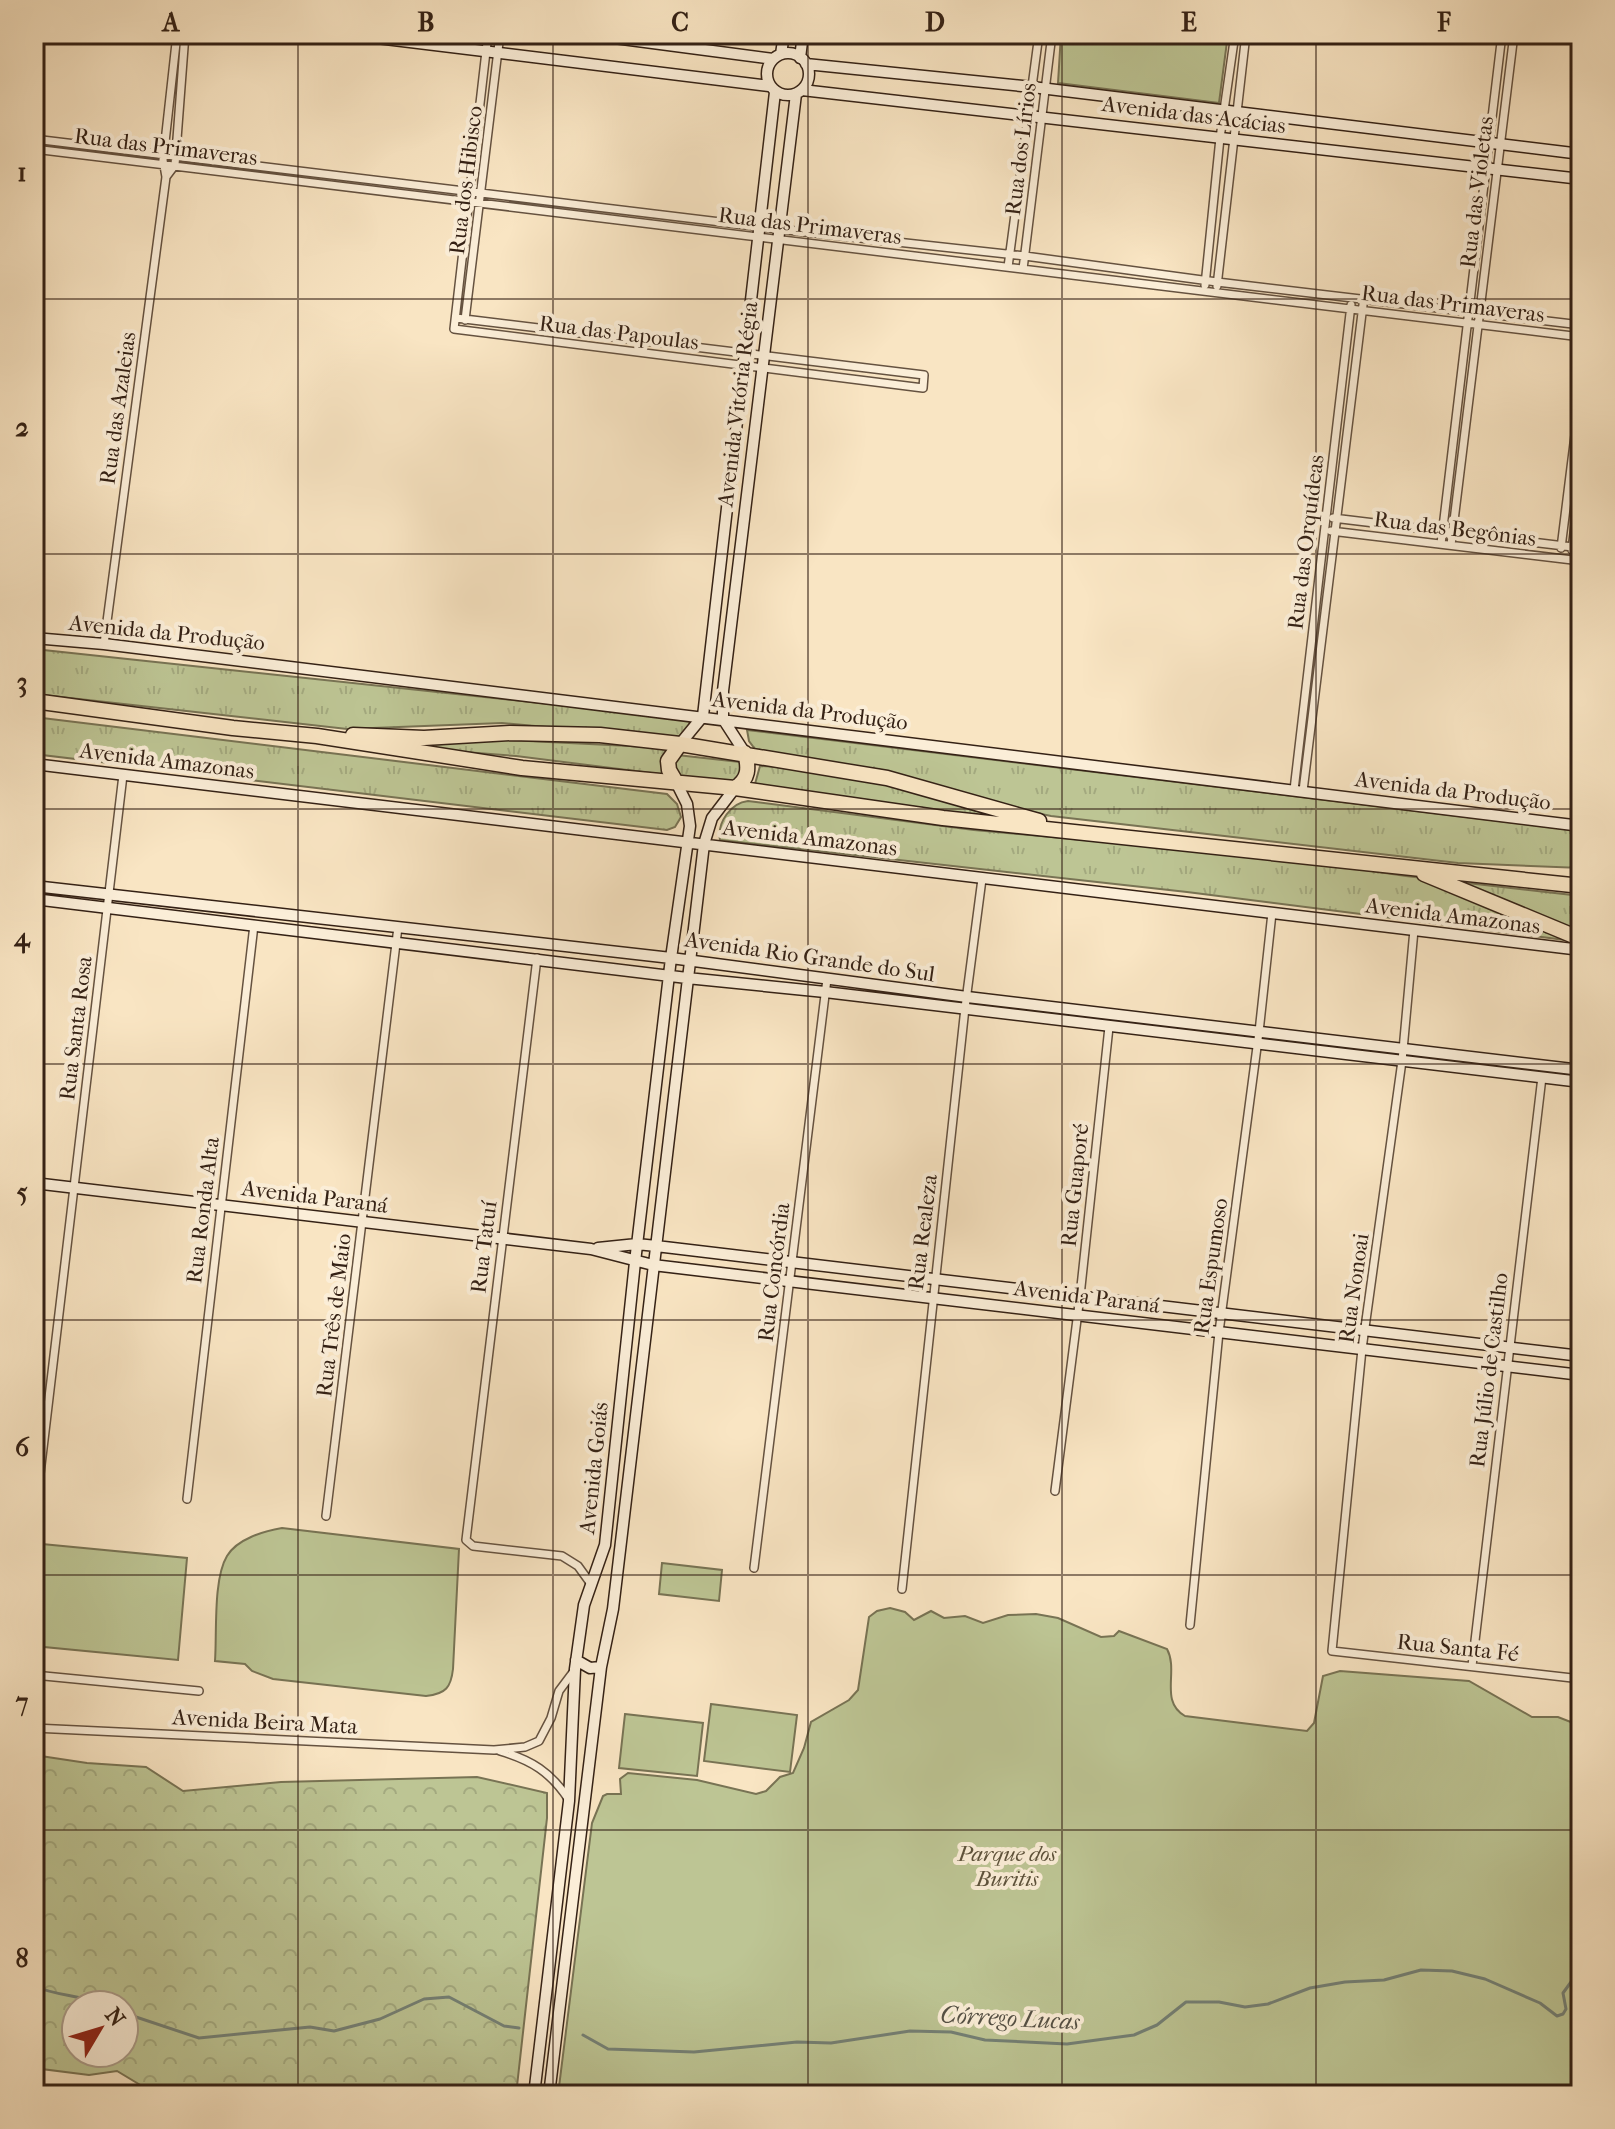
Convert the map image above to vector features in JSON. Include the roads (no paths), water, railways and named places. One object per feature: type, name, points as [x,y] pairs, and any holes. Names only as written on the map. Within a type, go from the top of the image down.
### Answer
[{"type":"highway","points":[[34,701],[317,736],[522,768],[735,788],[943,818],[1581,886]]},
{"type":"highway","points":[[317,736],[424,738],[510,733],[600,735],[680,744],[887,778],[1074,831]]},
{"type":"highway","points":[[676,782],[668,761],[680,744]]},
{"type":"highway","points":[[735,788],[748,775],[745,753]]},
{"type":"highway","points":[[1409,868],[1581,939]]},
{"type":"highway","points":[[1525,878],[1581,876]]},
{"type":"street","name":"Rua das Azaleias","points":[[104,644],[166,177],[163,153],[177,34]]},
{"type":"street","points":[[175,165],[185,34]]},
{"type":"street","points":[[344,34],[772,89],[783,95],[799,92],[809,73],[803,61],[803,34]]},
{"type":"street","name":"Rua dos Hibisco","points":[[454,329],[488,34]]},
{"type":"street","name":"Rua dos Hibisco","points":[[464,330],[500,34]]},
{"type":"street","points":[[584,34],[777,57],[788,53],[803,61]]},
{"type":"street","points":[[772,89],[767,70],[777,57],[784,34]]},
{"type":"street","name":"Rua dos Lírios","points":[[1008,267],[1039,34]]},
{"type":"street","name":"Rua dos Lírios","points":[[1023,269],[1052,34]]},
{"type":"street","points":[[1230,112],[1235,34]]},
{"type":"street","points":[[1205,291],[1230,112],[1246,34]]},
{"type":"street","name":"Rua das Violetas","points":[[1451,545],[1479,313],[1502,34]]},
{"type":"street","name":"Rua das Violetas","points":[[1494,144],[1514,34]]},
{"type":"street","name":"Avenida das Acácias","points":[[803,61],[1581,154]]},
{"type":"street","name":"Avenida Vitória Régia","points":[[703,716],[772,89]]},
{"type":"street","name":"Avenida das Acácias","points":[[799,92],[1042,116],[1581,179]]},
{"type":"street","name":"Avenida Vitória Régia","points":[[723,719],[723,691],[777,234],[799,92]]},
{"type":"street","name":"Rua das Primaveras","points":[[34,139],[482,192],[758,232]]},
{"type":"street","points":[[1216,292],[1226,139]]},
{"type":"street","name":"Rua das Primaveras","points":[[34,149],[469,201],[777,234],[1010,254],[1205,281],[1581,325]]},
{"type":"street","name":"Rua das Azaleias","points":[[166,177],[175,165]]},
{"type":"street","name":"Rua das Violetas","points":[[1441,544],[1468,312],[1491,169]]},
{"type":"street","name":"Rua das Primaveras","points":[[777,234],[1023,269],[1581,337]]},
{"type":"street","name":"Rua das Orquídeas","points":[[1298,791],[1352,299]]},
{"type":"street","name":"Rua das Orquídeas","points":[[1298,791],[1335,531],[1363,300]]},
{"type":"street","name":"Rua das Papoulas","points":[[454,329],[923,388],[924,375],[456,318]]},
{"type":"street","points":[[1559,559],[1581,394]]},
{"type":"street","points":[[1571,560],[1577,548],[1581,474]]},
{"type":"street","name":"Rua das Begônias","points":[[1326,517],[1577,548]]},
{"type":"street","name":"Rua das Begônias","points":[[1325,530],[1581,561]]},
{"type":"street","name":"Avenida da Produção","points":[[34,638],[703,716],[1581,826]]},
{"type":"street","points":[[680,744],[703,716]]},
{"type":"street","points":[[723,719],[745,753]]},
{"type":"street","name":"Avenida Amazonas","points":[[34,764],[1581,950]]},
{"type":"street","name":"Rua Santa Rosa","points":[[34,1524],[123,775]]},
{"type":"street","name":"Avenida Goiás","points":[[534,2095],[569,1801],[576,1665],[584,1605],[605,1545],[637,1244],[690,826],[687,804],[676,782]]},
{"type":"street","name":"Avenida Goiás","points":[[549,2095],[601,1667],[615,1594],[704,844],[712,818],[735,788]]},
{"type":"street","name":"Rua Realeza","points":[[902,1589],[932,1298],[982,879]]},
{"type":"street","name":"Avenida Rio Grande do Sul","points":[[34,886],[671,958],[827,979],[1109,1027],[1257,1044],[1581,1070]]},
{"type":"street","name":"Avenida Rio Grande do Sul","points":[[34,899],[687,978],[1259,1032],[1581,1082]]},
{"type":"street","name":"Rua Espumoso","points":[[1190,1625],[1221,1313],[1272,913]]},
{"type":"street","name":"Rua Ronda Alta","points":[[187,1499],[254,925]]},
{"type":"street","name":"Rua Três de Maio","points":[[326,1516],[398,927]]},
{"type":"street","name":"Rua Nonoai","points":[[1332,1651],[1362,1349],[1402,1055],[1414,930]]},
{"type":"street","name":"Rua Tatuí","points":[[537,958],[466,1540],[473,1546],[562,1556],[578,1566],[591,1584]]},
{"type":"street","name":"Rua Concórdia","points":[[754,1568],[827,979]]},
{"type":"street","name":"Rua Guaporé","points":[[1055,1491],[1109,1027]]},
{"type":"street","name":"Rua Júlio de Castilho","points":[[1472,1666],[1542,1077]]},
{"type":"street","name":"Avenida Paraná","points":[[34,1183],[591,1249],[653,1265],[1581,1375]]},
{"type":"street","name":"Avenida Paraná","points":[[591,1249],[637,1244],[656,1246],[1581,1356]]},
{"type":"street","points":[[591,1584],[601,1584],[615,1594]]},
{"type":"street","name":"Rua Santa Fé","points":[[1332,1651],[1581,1679]]},
{"type":"street","points":[[576,1665],[601,1667]]},
{"type":"street","name":"Avenida Beira Mata","points":[[34,1728],[494,1750],[525,1747],[539,1741],[551,1718],[559,1691],[576,1665]]},
{"type":"street","points":[[34,1675],[199,1691]]},
{"type":"street","name":"Avenida Beira Mata","points":[[494,1750],[531,1761],[543,1769],[554,1778],[569,1801]]},
{"type":"waterway","name":"Córrego Lucas","points":[[583,2035],[608,2049],[694,2052],[797,2042],[831,2043],[910,2031],[951,2032],[985,2040],[1067,2044],[1134,2035],[1157,2025],[1186,2002],[1219,2002],[1245,2007],[1268,2004],[1310,1988],[1384,1980],[1421,1970],[1452,1971],[1485,1979],[1540,2003],[1557,2016],[1566,2009],[1563,1993],[1571,1982],[1581,1983]]},
{"type":"waterway","name":"Córrego Lucas","points":[[34,1986],[60,1994]]},
{"type":"waterway","name":"Córrego Lucas","points":[[140,2018],[199,2038],[310,2027],[334,2031],[380,2019],[424,1999],[449,1997],[504,2026],[519,2028]]},
{"type":"park label","name":"Parque dos Buritis","points":[[1007,1866]]}]
